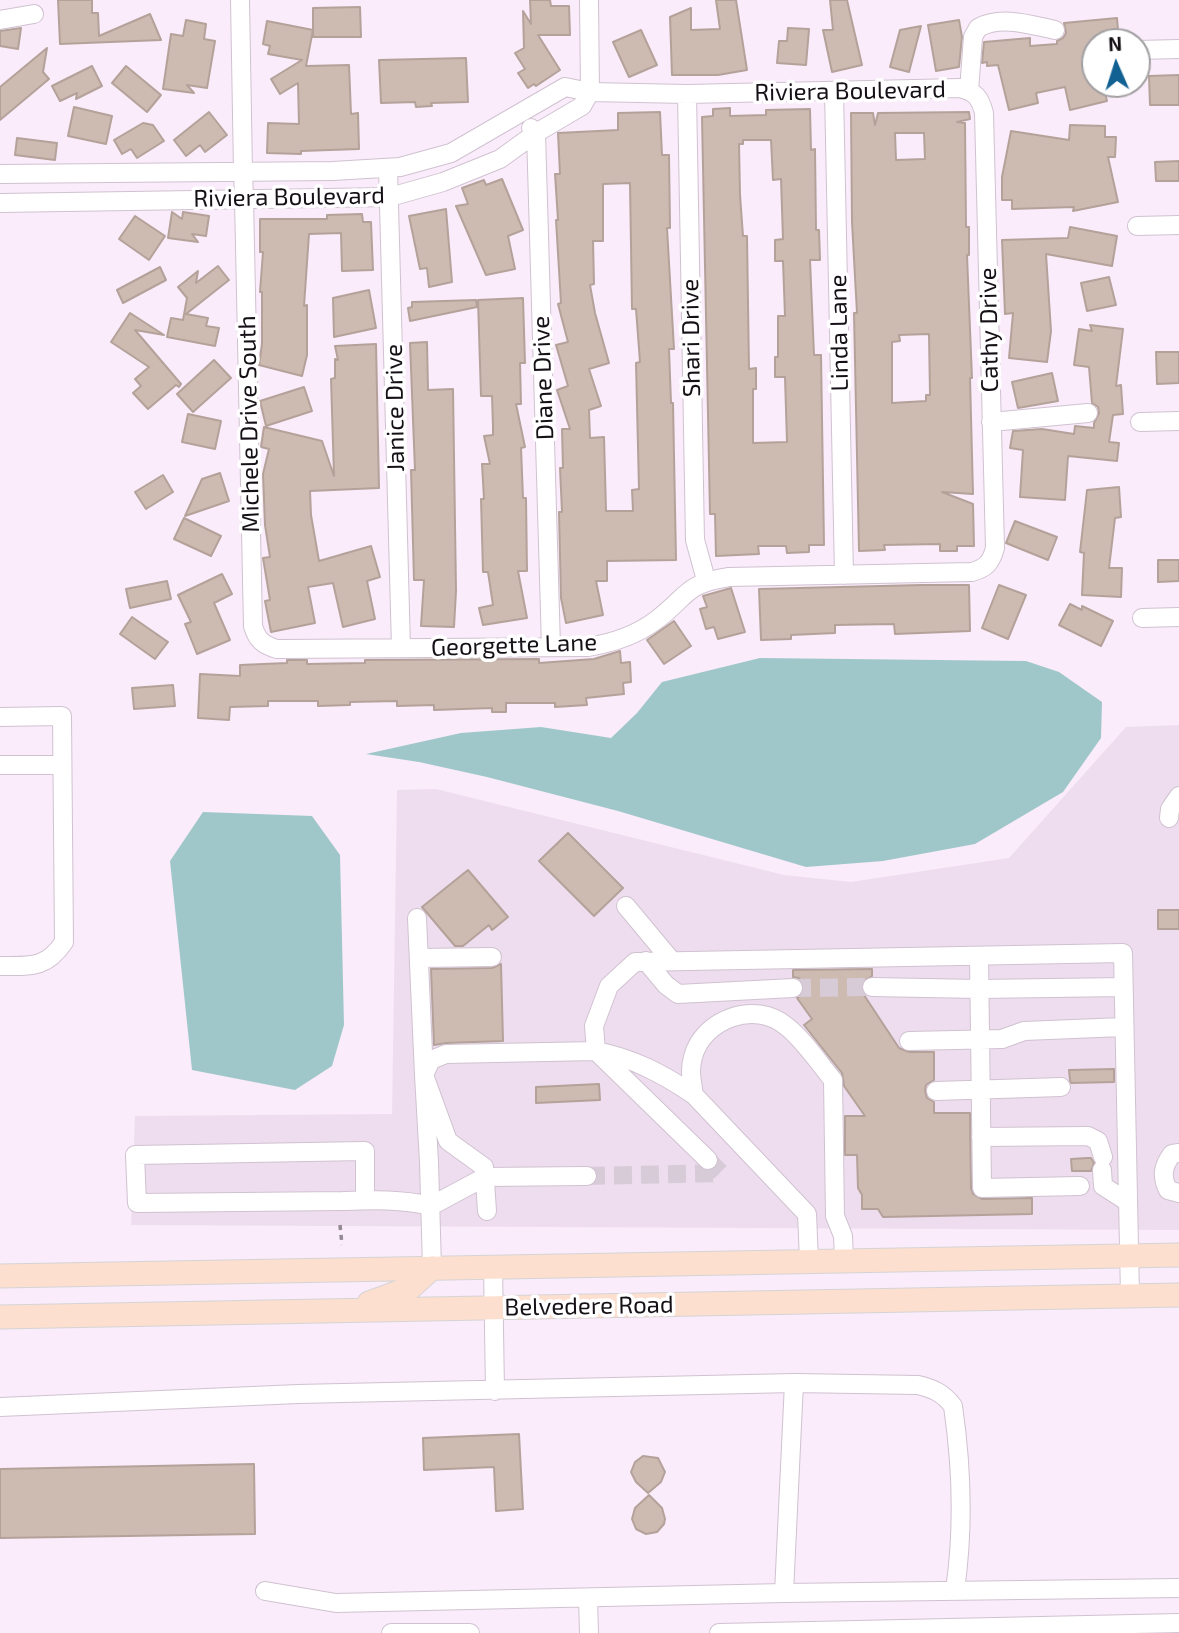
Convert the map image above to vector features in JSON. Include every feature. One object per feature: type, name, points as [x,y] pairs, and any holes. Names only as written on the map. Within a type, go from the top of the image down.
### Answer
[{"type":"main road","name":"Belvedere Road","points":[[0,1276],[1179,1255]]},
{"type":"main road","points":[[342,1312],[411,1288],[432,1268]]},
{"type":"main road","name":"Belvedere Road","points":[[0,1317],[1179,1295]]},
{"type":"street","name":"Michele Drive South","points":[[240,0],[253,626],[257,638],[265,646]]},
{"type":"street","points":[[589,0],[590,92]]},
{"type":"street","points":[[0,20],[34,14]]},
{"type":"street","name":"Cathy Drive","points":[[992,560],[995,548],[984,113],[975,95],[973,37],[978,27],[989,23],[1007,22],[1055,30]]},
{"type":"street","points":[[1151,50],[1179,49]]},
{"type":"street","name":"Riviera Boulevard","points":[[0,174],[333,172],[400,167],[451,153],[565,87],[590,92],[687,94],[960,88],[975,95]]},
{"type":"street","name":"Linda Lane","points":[[834,91],[844,575]]},
{"type":"street","name":"Riviera Boulevard","points":[[0,203],[390,197],[443,182],[500,159],[536,133],[582,106],[590,92]]},
{"type":"street","name":"Shari Drive","points":[[687,94],[695,540],[706,580]]},
{"type":"street","points":[[519,115],[536,133]]},
{"type":"street","name":"Diane Drive","points":[[536,133],[551,647]]},
{"type":"street","name":"Janice Drive","points":[[388,168],[401,648]]},
{"type":"street","points":[[1137,226],[1179,225]]},
{"type":"street","points":[[992,422],[1088,413]]},
{"type":"street","points":[[1140,422],[1179,421]]},
{"type":"street","name":"Georgette Lane","points":[[265,646],[277,649],[588,647],[630,636],[655,621],[685,592],[706,580],[729,577],[972,572],[984,569],[992,560]]},
{"type":"street","points":[[1142,618],[1179,617]]},
{"type":"street","points":[[0,717],[62,716],[64,942],[53,958],[29,966],[0,967]]},
{"type":"street","points":[[0,765],[62,765]]},
{"type":"street","points":[[1169,818],[1170,809],[1179,796]]},
{"type":"street","points":[[626,906],[671,960]]},
{"type":"street","points":[[417,918],[432,1268]]},
{"type":"street","points":[[708,1160],[596,1051],[594,1026],[608,986],[635,962],[1123,953],[1130,1296]]},
{"type":"street","points":[[979,956],[982,1188],[1080,1186]]},
{"type":"street","points":[[419,958],[492,957]]},
{"type":"street","points":[[646,961],[666,985],[678,994],[793,988]]},
{"type":"street","points":[[872,987],[1123,987]]},
{"type":"street","points":[[694,1095],[690,1072],[693,1054],[702,1038],[715,1025],[732,1017],[750,1014],[769,1017],[786,1025],[833,1080],[835,1216],[843,1236],[844,1261]]},
{"type":"street","points":[[909,1041],[1002,1039],[1024,1031],[1123,1027]]},
{"type":"street","points":[[487,1211],[484,1167],[448,1141],[424,1074],[431,1060],[446,1054],[596,1051],[618,1055],[658,1071],[694,1095],[807,1214],[809,1261]]},
{"type":"street","points":[[936,1091],[1061,1087]]},
{"type":"street","points":[[981,1138],[1088,1136],[1098,1141],[1103,1186],[1128,1202]]},
{"type":"street","points":[[365,1200],[365,1151],[135,1155],[137,1203],[404,1200],[431,1206],[485,1177],[587,1175]]},
{"type":"street","points":[[1179,1153],[1172,1154],[1164,1165],[1164,1182],[1168,1189],[1179,1193]]},
{"type":"street","points":[[493,1267],[495,1391]]},
{"type":"street","points":[[784,1593],[794,1383]]},
{"type":"street","points":[[0,1407],[298,1394],[794,1383],[918,1385],[936,1389],[946,1397],[953,1406],[955,1417],[962,1501],[961,1546],[955,1590]]},
{"type":"street","points":[[265,1591],[336,1603],[1179,1588]]},
{"type":"street","points":[[588,1598],[589,1633]]},
{"type":"street","points":[[719,1633],[1179,1623]]},
{"type":"street","points":[[391,1633],[470,1633]]},
{"type":"path","points":[[340,1225],[342,1245]]},
{"type":"shaded area","points":[[760,658],[1026,661],[1059,672],[1102,702],[1101,738],[1063,792],[975,844],[883,861],[806,867],[618,811],[487,777],[366,754],[461,733],[541,727],[611,738],[637,713],[662,682]]},
{"type":"shaded area","points":[[1179,725],[1179,1230],[131,1225],[135,1116],[392,1114],[397,790],[436,789],[784,875],[851,882],[1009,858],[1126,727]]},
{"type":"shaded area","points":[[203,812],[312,816],[340,855],[344,1025],[332,1066],[295,1090],[192,1070],[170,861]]},
{"type":"building","points":[[58,0],[92,0],[92,13],[98,13],[99,36],[150,14],[161,40],[60,44]]},
{"type":"building","points":[[530,0],[550,0],[551,6],[569,6],[570,35],[538,35],[560,70],[536,86],[534,84],[528,88],[518,73],[525,69],[515,53],[524,48],[523,11],[531,24]]},
{"type":"building","points":[[716,0],[736,0],[747,70],[718,75],[672,75],[670,17],[691,8],[691,30],[720,29]]},
{"type":"building","points":[[830,0],[847,0],[862,65],[832,72],[823,30],[833,30]]},
{"type":"building","points":[[360,7],[361,37],[313,37],[313,8]]},
{"type":"building","points":[[1117,18],[1118,28],[1081,28],[1081,98],[1106,98],[1107,101],[1070,110],[1065,87],[1036,93],[1038,103],[1009,110],[998,65],[987,66],[987,62],[982,63],[984,42],[1030,38],[1030,46],[1057,44],[1066,33],[1064,23]]},
{"type":"building","points":[[186,20],[206,24],[204,39],[215,41],[207,88],[187,85],[194,93],[163,89],[171,34],[183,36]]},
{"type":"building","points":[[959,20],[962,37],[959,67],[936,71],[928,25]]},
{"type":"building","points":[[267,21],[313,30],[306,66],[349,65],[351,114],[358,113],[359,149],[301,151],[301,154],[267,153],[268,123],[299,124],[298,83],[280,94],[271,79],[302,60],[268,54],[270,46],[263,44]]},
{"type":"building","points":[[921,26],[909,72],[890,67],[900,30]]},
{"type":"building","points":[[21,28],[18,49],[0,46],[0,31]]},
{"type":"building","points":[[788,28],[809,29],[806,65],[777,63],[779,41],[787,41]]},
{"type":"building","points":[[641,30],[657,65],[629,77],[613,42]]},
{"type":"building","points":[[47,48],[43,72],[49,79],[0,120],[0,87]]},
{"type":"building","points":[[466,58],[468,102],[431,103],[432,106],[416,107],[415,102],[381,103],[379,60]]},
{"type":"building","points":[[92,66],[102,86],[76,99],[77,93],[60,101],[52,86]]},
{"type":"building","points":[[126,66],[161,95],[147,112],[112,83]]},
{"type":"building","points":[[1179,75],[1179,105],[1150,105],[1151,76]]},
{"type":"building","points":[[74,107],[112,116],[106,144],[68,136]]},
{"type":"building","points":[[730,108],[730,116],[766,115],[766,110],[810,109],[811,150],[815,149],[816,230],[819,230],[820,260],[810,260],[814,355],[821,355],[824,545],[809,545],[809,552],[787,553],[786,546],[758,546],[759,554],[716,556],[715,514],[710,514],[702,117],[713,116],[713,109]],"holes":[[[743,140],[771,140],[773,180],[781,179],[783,239],[775,240],[775,261],[783,261],[785,316],[778,316],[775,377],[785,377],[787,442],[753,443],[753,389],[756,389],[756,368],[749,369],[747,236],[743,236],[739,144],[743,144]]]},
{"type":"building","points":[[209,112],[227,135],[205,152],[200,145],[186,156],[174,140]]},
{"type":"building","points":[[660,112],[662,155],[669,155],[670,228],[667,228],[674,349],[669,349],[673,403],[676,560],[607,561],[607,581],[596,581],[603,615],[566,623],[561,598],[559,512],[562,512],[562,429],[570,429],[557,390],[568,386],[556,345],[568,342],[558,304],[561,303],[555,174],[560,174],[558,133],[618,130],[618,113]],"holes":[[[630,183],[632,309],[636,309],[640,362],[636,363],[639,489],[632,490],[633,511],[606,511],[604,437],[590,438],[589,410],[601,406],[589,369],[609,363],[590,285],[594,284],[593,241],[603,241],[603,184]]]},
{"type":"building","points":[[969,112],[970,119],[957,122],[965,123],[973,494],[942,492],[973,504],[974,546],[957,546],[957,551],[940,551],[940,544],[884,545],[885,550],[859,551],[854,313],[857,313],[852,222],[851,113],[873,113],[875,125],[878,113]],"holes":[[[895,133],[924,133],[925,159],[896,160]],[[929,334],[930,395],[926,395],[926,401],[892,403],[892,342],[900,341],[899,335]]]},
{"type":"building","points":[[143,123],[153,125],[164,141],[137,158],[131,149],[122,154],[114,140]]},
{"type":"building","points":[[1070,125],[1105,126],[1105,137],[1116,137],[1115,157],[1108,157],[1118,202],[1073,211],[1074,207],[1012,209],[1012,200],[1002,200],[1002,177],[1011,131],[1069,140]]},
{"type":"building","points":[[17,138],[57,143],[55,160],[15,155]]},
{"type":"building","points":[[1179,161],[1179,181],[1156,181],[1155,162]]},
{"type":"building","points":[[502,179],[523,230],[508,236],[515,269],[486,275],[456,206],[468,204],[462,188],[484,180],[486,185]]},
{"type":"building","points":[[446,209],[452,282],[429,287],[427,268],[420,269],[409,216]]},
{"type":"building","points":[[172,212],[182,219],[183,212],[209,216],[206,236],[192,234],[198,242],[168,238]]},
{"type":"building","points":[[362,214],[363,222],[371,222],[373,270],[342,271],[341,233],[309,234],[304,306],[307,305],[307,355],[302,376],[259,365],[262,344],[260,292],[263,252],[260,252],[260,219],[327,219],[327,215]]},
{"type":"building","points":[[135,216],[165,236],[149,260],[119,239]]},
{"type":"building","points":[[1070,227],[1117,236],[1112,266],[1046,254],[1051,331],[1047,362],[1009,358],[1013,313],[1005,314],[1002,240],[1068,238]]},
{"type":"building","points":[[218,266],[229,280],[186,314],[208,318],[206,326],[219,328],[215,346],[167,337],[171,318],[183,320],[187,298],[178,287],[198,271],[196,283]]},
{"type":"building","points":[[160,267],[166,280],[123,303],[117,290]]},
{"type":"building","points":[[1109,277],[1116,305],[1087,311],[1081,283]]},
{"type":"building","points":[[369,290],[376,328],[334,337],[333,298]]},
{"type":"building","points":[[523,298],[525,363],[520,363],[521,404],[516,404],[525,447],[521,448],[523,498],[526,498],[527,571],[518,571],[527,618],[483,625],[479,608],[493,605],[488,572],[483,572],[482,464],[490,464],[484,436],[493,435],[493,427],[492,396],[481,396],[478,300]]},
{"type":"building","points":[[476,300],[477,307],[410,321],[408,308],[412,307],[412,302]]},
{"type":"building","points":[[130,313],[164,335],[135,330],[181,384],[179,387],[176,385],[148,409],[133,393],[141,386],[135,379],[149,367],[111,342]]},
{"type":"building","points":[[1090,325],[1123,329],[1116,386],[1121,385],[1123,414],[1113,415],[1109,442],[1119,443],[1117,461],[1068,456],[1065,500],[1020,497],[1023,450],[1010,448],[1013,431],[1042,429],[1074,434],[1075,426],[1094,428],[1099,413],[1098,407],[1092,403],[1089,367],[1074,365],[1079,329],[1092,331]]},
{"type":"building","points":[[427,342],[428,390],[453,389],[456,591],[454,627],[421,626],[424,580],[414,580],[411,470],[415,470],[410,343]]},
{"type":"building","points":[[376,344],[379,488],[310,491],[319,561],[371,546],[380,577],[367,581],[375,619],[343,627],[333,583],[308,587],[315,623],[271,632],[265,601],[270,600],[263,558],[270,557],[265,525],[263,474],[269,449],[261,447],[264,427],[322,441],[334,476],[331,379],[335,378],[335,359],[338,360],[335,346]]},
{"type":"building","points":[[1156,352],[1179,352],[1179,383],[1157,384]]},
{"type":"building","points":[[214,360],[231,378],[193,412],[177,394]]},
{"type":"building","points":[[1052,373],[1058,401],[1018,408],[1012,382]]},
{"type":"building","points":[[304,387],[312,411],[266,426],[260,401]]},
{"type":"building","points":[[188,414],[221,421],[215,449],[182,442]]},
{"type":"building","points":[[220,473],[229,501],[185,516],[202,479]]},
{"type":"building","points":[[163,475],[173,492],[146,509],[135,492]]},
{"type":"building","points":[[1119,487],[1121,517],[1115,518],[1109,568],[1122,568],[1121,597],[1082,595],[1084,553],[1080,552],[1087,490]]},
{"type":"building","points":[[184,518],[221,536],[211,556],[174,539]]},
{"type":"building","points":[[1015,521],[1057,537],[1048,560],[1006,543]]},
{"type":"building","points":[[1158,560],[1179,560],[1179,581],[1158,582]]},
{"type":"building","points":[[222,574],[232,594],[214,603],[230,640],[197,654],[185,624],[191,622],[178,595]]},
{"type":"building","points":[[167,581],[171,599],[130,608],[126,589]]},
{"type":"building","points":[[969,585],[970,631],[895,634],[894,624],[835,625],[835,633],[791,635],[791,639],[761,640],[759,589]]},
{"type":"building","points":[[999,585],[1026,595],[1008,639],[982,628]]},
{"type":"building","points":[[731,588],[745,632],[718,639],[714,627],[706,629],[700,609],[707,607],[703,596]]},
{"type":"building","points":[[1070,604],[1082,610],[1082,606],[1113,621],[1101,646],[1059,625]]},
{"type":"building","points":[[132,617],[168,642],[155,659],[120,634]]},
{"type":"building","points":[[674,621],[691,646],[664,664],[647,640]]},
{"type":"building","points":[[620,651],[621,663],[630,662],[631,682],[623,683],[624,694],[586,698],[587,705],[555,707],[555,703],[506,703],[506,712],[492,712],[492,708],[434,710],[434,705],[397,706],[397,701],[318,706],[318,701],[268,701],[268,706],[230,707],[229,720],[198,718],[200,674],[240,676],[240,665],[287,663],[287,660],[307,660],[307,664],[365,663],[365,660],[539,659],[539,663],[594,659]]},
{"type":"building","points":[[173,685],[175,706],[134,709],[132,688]]},
{"type":"building","points":[[568,833],[623,888],[594,916],[539,861]]},
{"type":"building","points":[[468,870],[508,917],[492,930],[489,925],[463,946],[455,946],[422,907]]},
{"type":"building","points":[[1158,910],[1179,910],[1179,929],[1158,929]]},
{"type":"building","points":[[501,964],[503,1041],[434,1045],[431,969],[492,968]]},
{"type":"building","points":[[872,969],[872,976],[862,982],[862,992],[899,1048],[909,1052],[934,1052],[934,1080],[926,1085],[925,1091],[927,1098],[934,1102],[934,1113],[970,1113],[973,1194],[982,1199],[1032,1198],[1032,1214],[883,1217],[878,1209],[862,1209],[857,1155],[845,1155],[845,1116],[865,1116],[844,1086],[842,1073],[804,1025],[812,1019],[797,998],[803,994],[804,987],[799,978],[793,977],[793,970]]},
{"type":"building","points":[[1114,1069],[1114,1082],[1071,1083],[1070,1080],[1069,1070]]},
{"type":"building","points":[[599,1084],[600,1100],[536,1103],[536,1087]]},
{"type":"building","points":[[1091,1158],[1094,1163],[1091,1171],[1072,1171],[1071,1159]]},
{"type":"building","points":[[519,1434],[523,1509],[496,1511],[494,1467],[424,1470],[423,1438]]},
{"type":"building","points":[[643,1456],[658,1458],[665,1472],[661,1482],[648,1493],[636,1482],[631,1472],[635,1462]]},
{"type":"building","points":[[254,1464],[255,1534],[0,1538],[0,1469]]},
{"type":"building","points":[[649,1495],[662,1508],[665,1519],[657,1532],[646,1534],[636,1529],[632,1519],[635,1508]]},
{"type":"tunnel","points":[[793,988],[872,987]]},
{"type":"tunnel","points":[[587,1176],[721,1173],[708,1160]]}]
